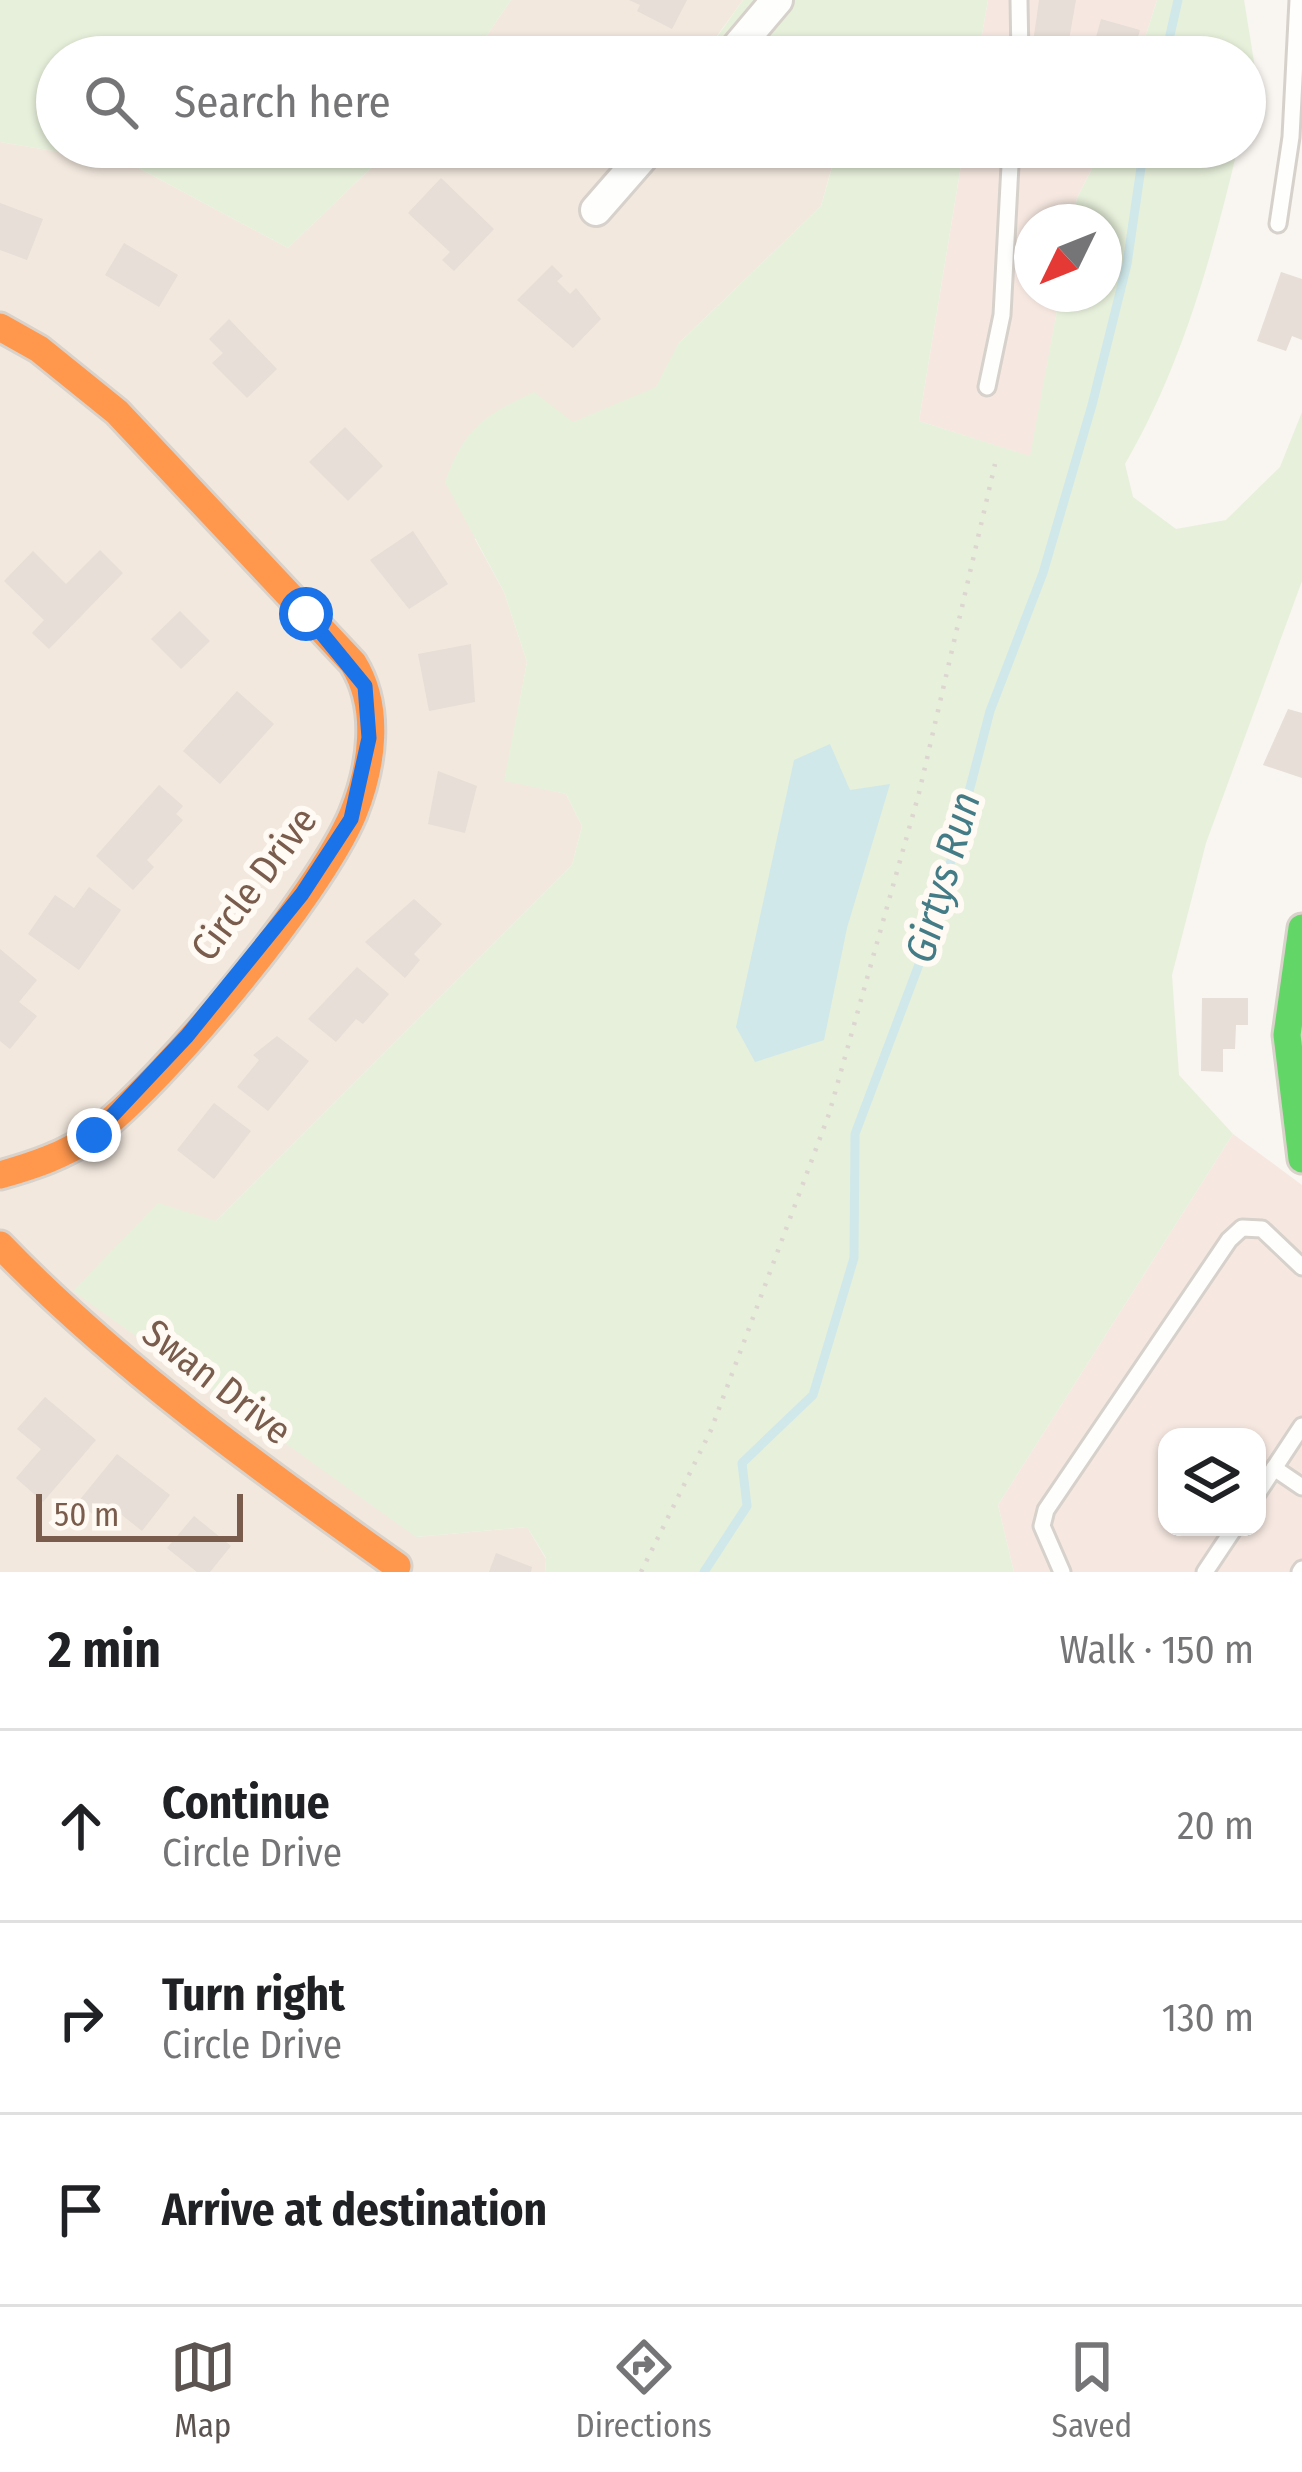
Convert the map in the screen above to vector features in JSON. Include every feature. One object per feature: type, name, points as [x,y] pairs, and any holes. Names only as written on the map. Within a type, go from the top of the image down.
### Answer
[{"type":"street","points":[[747,36],[777,0]]},
{"type":"street","points":[[596,210],[633,168]]},
{"type":"street","name":"Circle Drive","points":[[0,327],[41,349],[130,428],[318,627],[365,686],[369,738],[351,819],[331,854],[187,1036],[94,1135],[0,1175]]},
{"type":"street","points":[[1302,928],[1288,1035],[1302,1159]]},
{"type":"street","name":"Swan Drive","points":[[0,1245],[59,1306],[290,1490],[398,1566]]},
{"type":"lane","points":[[1019,0],[1020,36]]},
{"type":"lane","points":[[1279,224],[1291,137],[1298,0]]},
{"type":"lane","points":[[987,387],[1002,315],[1010,168]]},
{"type":"lane","points":[[1062,1572],[1042,1526],[1046,1510],[1229,1240],[1242,1228],[1262,1229],[1302,1267]]},
{"type":"lane","points":[[1266,1480],[1302,1426]]},
{"type":"lane","points":[[1274,1468],[1302,1487]]},
{"type":"lane","points":[[1205,1572],[1229,1536]]},
{"type":"path","points":[[641,1572],[711,1430],[829,1114],[919,794],[994,464]]},
{"type":"shaded area","points":[[511,0],[743,0],[717,36],[486,36]]},
{"type":"shaded area","points":[[988,0],[1157,0],[1146,36],[982,36]]},
{"type":"shaded area","points":[[0,142],[36,148],[36,168],[138,168],[288,248],[371,168],[832,168],[821,206],[679,343],[656,388],[572,423],[475,539],[504,592],[527,662],[505,780],[566,794],[582,826],[572,865],[215,1222],[416,1537],[527,1527],[546,1559],[545,1572],[0,1572]]},
{"type":"shaded area","points":[[961,168],[1092,168],[1076,204],[1014,204],[1014,312],[1057,312],[1031,457],[919,421]]},
{"type":"shaded area","points":[[1233,1134],[1302,1185],[1302,1572],[1014,1572],[998,1505]]},
{"type":"green space","points":[[0,0],[511,0],[486,36],[36,36],[36,148],[0,142]]},
{"type":"green space","points":[[743,0],[988,0],[982,36],[718,36]]},
{"type":"green space","points":[[1157,0],[1244,0],[1250,36],[1146,36]]},
{"type":"green space","points":[[138,168],[371,168],[288,248]]},
{"type":"green space","points":[[832,168],[961,168],[919,421],[1030,456],[1057,312],[1122,312],[1122,204],[1076,204],[1092,168],[1233,168],[1179,349],[1125,464],[1133,497],[1176,529],[1226,520],[1280,467],[1302,412],[1302,581],[1206,843],[1172,975],[1179,1075],[1233,1134],[998,1505],[1014,1572],[545,1572],[546,1558],[527,1527],[416,1537],[73,1291],[158,1203],[216,1221],[572,865],[582,826],[566,794],[504,781],[527,662],[504,592],[445,482],[469,436],[501,409],[534,392],[573,422],[656,387],[678,344],[821,206]]},
{"type":"water","points":[[830,744],[850,790],[890,784],[847,928],[824,1040],[755,1062],[736,1027],[794,760]]},
{"type":"building","points":[[629,0],[687,0],[672,29],[637,11],[640,5]]},
{"type":"building","points":[[1039,0],[1076,0],[1070,36],[1034,36]]},
{"type":"building","points":[[1101,19],[1140,30],[1138,36],[1096,36]]},
{"type":"building","points":[[441,178],[494,229],[454,271],[442,260],[450,252],[408,213]]},
{"type":"building","points":[[0,203],[43,219],[27,260],[0,250]]},
{"type":"building","points":[[124,243],[178,275],[159,307],[105,275]]},
{"type":"building","points":[[552,265],[563,276],[557,281],[570,294],[576,288],[601,319],[573,348],[517,300]]},
{"type":"building","points":[[1281,272],[1302,279],[1302,340],[1292,336],[1286,351],[1257,341]]},
{"type":"building","points":[[229,319],[277,369],[247,398],[212,363],[223,353],[209,339]]},
{"type":"building","points":[[345,427],[383,466],[348,501],[309,462]]},
{"type":"building","points":[[413,531],[448,584],[409,609],[370,560]]},
{"type":"building","points":[[100,550],[123,573],[49,649],[32,633],[44,620],[4,581],[33,551],[66,584]]},
{"type":"building","points":[[180,611],[210,641],[181,669],[151,639]]},
{"type":"building","points":[[471,644],[475,702],[429,711],[418,654]]},
{"type":"building","points":[[237,691],[274,724],[220,784],[183,751]]},
{"type":"building","points":[[1288,709],[1302,713],[1302,778],[1263,765]]},
{"type":"building","points":[[438,771],[477,786],[465,833],[428,824]]},
{"type":"building","points":[[159,785],[183,806],[176,814],[183,820],[147,860],[154,867],[133,890],[96,856]]},
{"type":"building","points":[[89,887],[121,910],[79,970],[28,934],[55,895],[74,908]]},
{"type":"building","points":[[414,899],[442,924],[414,954],[420,960],[405,978],[365,942]]},
{"type":"building","points":[[0,949],[37,980],[19,1002],[37,1016],[10,1049],[0,1041]]},
{"type":"building","points":[[357,967],[389,994],[363,1024],[356,1019],[336,1042],[308,1019]]},
{"type":"building","points":[[1202,998],[1248,998],[1248,1025],[1236,1025],[1235,1049],[1223,1049],[1223,1072],[1201,1071]]},
{"type":"building","points":[[277,1036],[309,1061],[268,1111],[237,1087],[259,1060],[253,1055]]},
{"type":"building","points":[[214,1103],[251,1131],[214,1179],[177,1150]]},
{"type":"building","points":[[45,1397],[96,1440],[43,1502],[16,1478],[41,1449],[17,1429]]},
{"type":"building","points":[[117,1454],[170,1495],[142,1531],[112,1507],[101,1521],[78,1502]]},
{"type":"building","points":[[194,1516],[231,1546],[210,1572],[197,1572],[167,1548]]},
{"type":"building","points":[[496,1553],[532,1567],[531,1572],[489,1572]]},
{"type":"waterway","name":"Girtys Run","points":[[1170,36],[1178,0]]},
{"type":"waterway","name":"Girtys Run","points":[[704,1572],[747,1506],[742,1463],[813,1395],[854,1258],[855,1134],[935,922],[990,711],[1043,573],[1127,264],[1141,168]]},
{"type":"traffic: fast","points":[[1302,928],[1287,1035],[1302,1159]]},
{"type":"traffic: slow","points":[[0,327],[39,349],[117,412],[353,663],[367,699],[371,738],[360,796],[335,849],[275,937],[198,1032],[93,1135],[60,1154],[0,1175]]},
{"type":"traffic: slow","points":[[0,1245],[141,1374],[397,1566]]},
{"type":"route","points":[[94,1135],[187,1036],[302,894],[351,819],[369,738],[365,686],[306,614]]}]
